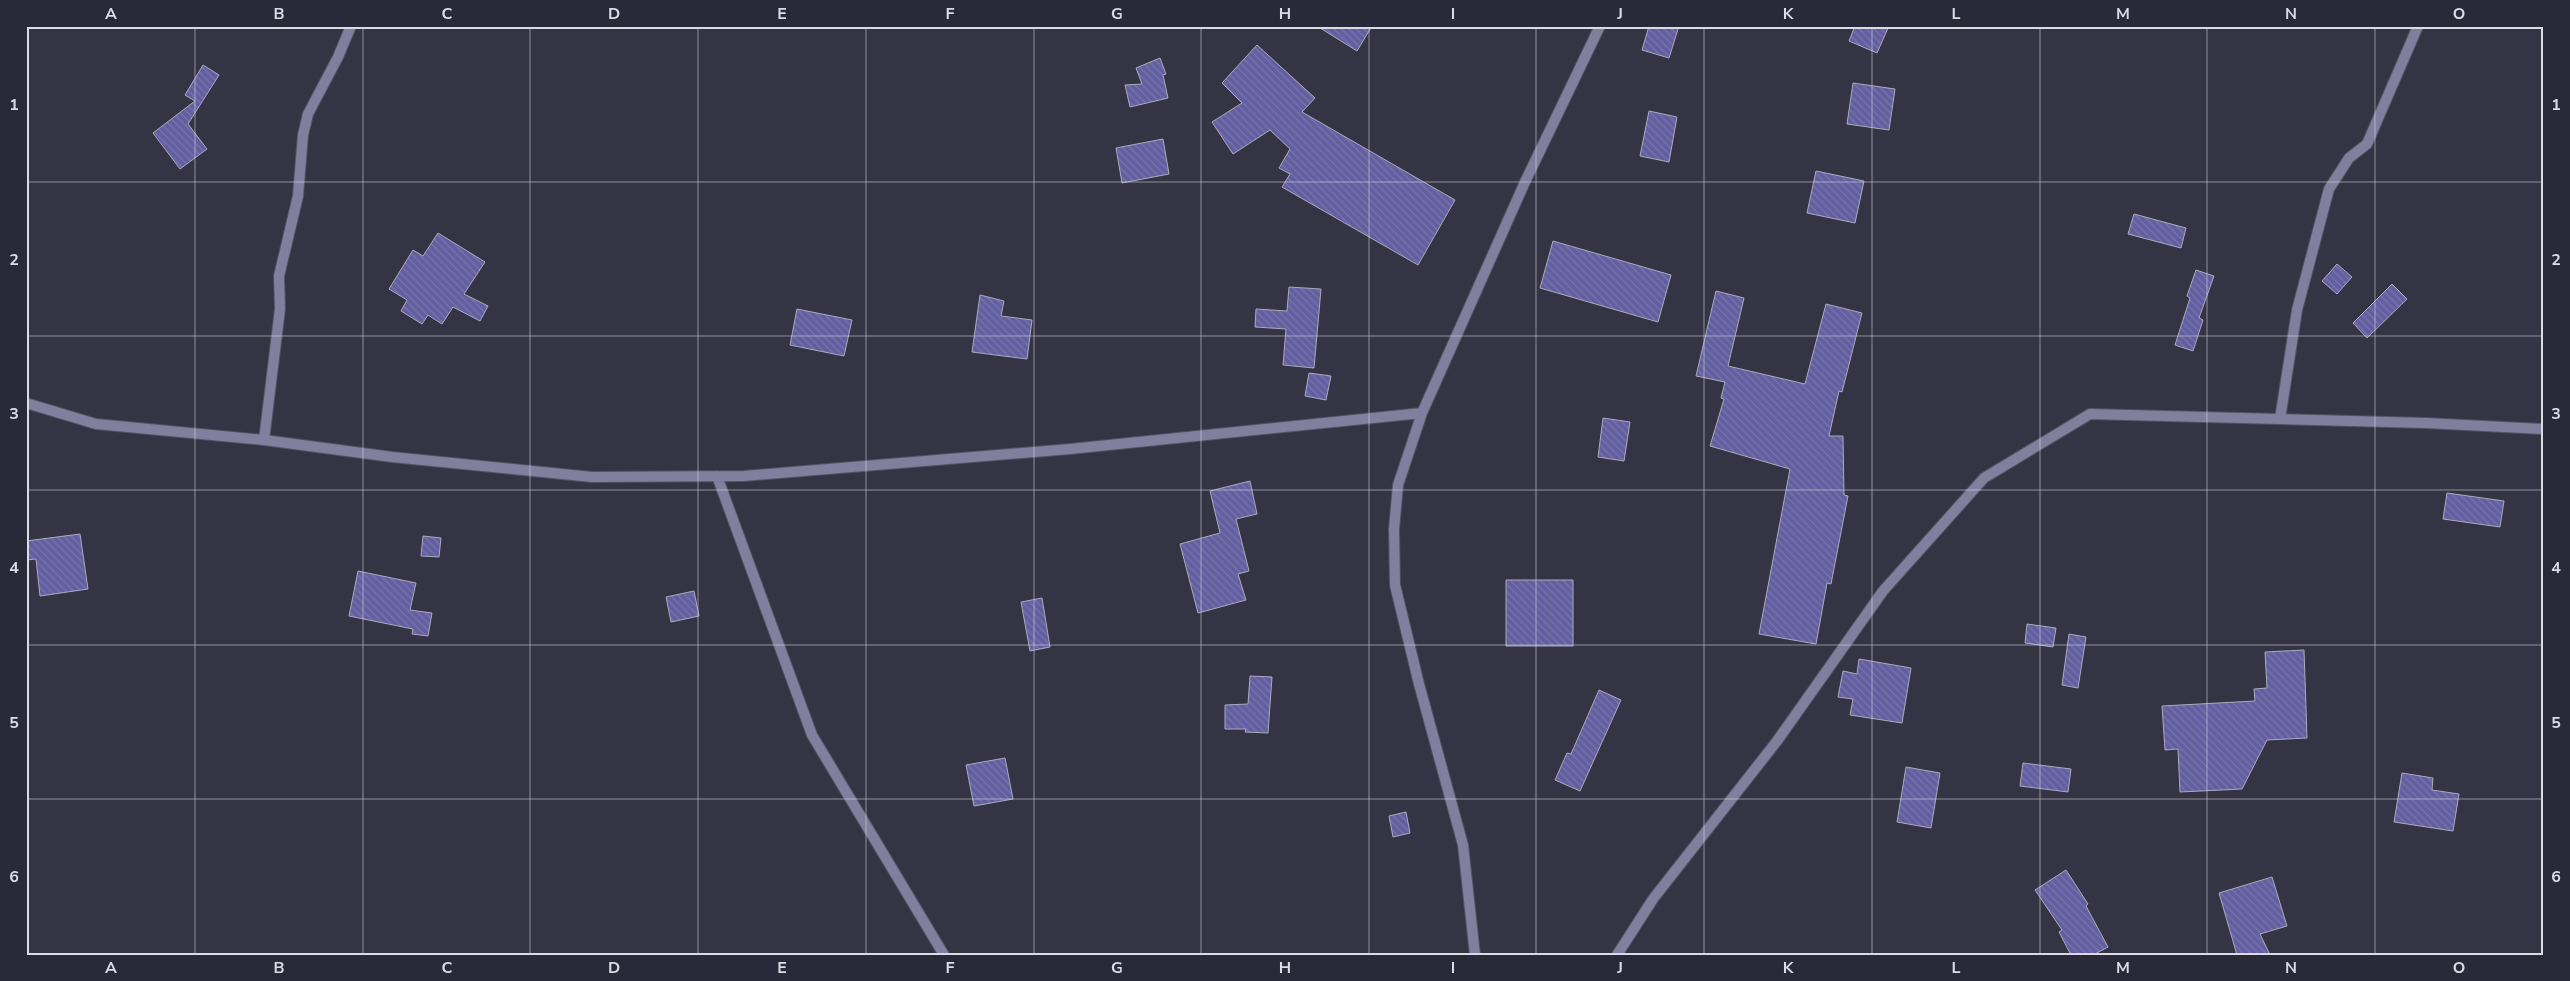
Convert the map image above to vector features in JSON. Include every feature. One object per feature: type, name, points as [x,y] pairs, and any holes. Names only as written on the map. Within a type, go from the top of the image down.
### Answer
[{"type":"street","points":[[264,440],[280,309],[280,276],[298,196],[303,135],[308,114],[338,57],[351,26]]},
{"type":"street","points":[[1475,955],[1463,845],[1419,684],[1395,585],[1394,528],[1398,486],[1422,413],[1526,182],[1600,26]]},
{"type":"street","points":[[2280,419],[2297,310],[2330,189],[2349,158],[2367,144],[2418,26]]},
{"type":"street","points":[[26,403],[96,424],[264,440],[392,457],[592,477],[754,475],[1070,449],[1422,413]]},
{"type":"street","points":[[1617,955],[1653,899],[1777,741],[1883,591],[1984,478],[2090,414],[2544,428]]},
{"type":"street","points":[[717,476],[812,735],[944,955]]},
{"type":"building","points":[[1317,26],[1372,26],[1357,51]]},
{"type":"building","points":[[1649,26],[1679,26],[1669,58],[1642,50]]},
{"type":"building","points":[[1855,26],[1889,26],[1877,53],[1849,41]]},
{"type":"building","points":[[1257,45],[1315,98],[1302,112],[1455,200],[1418,265],[1282,187],[1290,174],[1279,168],[1290,149],[1270,130],[1233,154],[1212,122],[1242,103],[1222,83]]},
{"type":"building","points":[[1160,58],[1166,74],[1163,75],[1168,98],[1130,107],[1125,85],[1142,84],[1136,68]]},
{"type":"building","points":[[203,65],[219,75],[188,124],[207,149],[180,169],[153,133],[195,101],[185,95]]},
{"type":"building","points":[[1853,83],[1895,89],[1889,130],[1847,124]]},
{"type":"building","points":[[1649,111],[1677,117],[1669,162],[1640,156]]},
{"type":"building","points":[[1163,139],[1169,174],[1122,183],[1116,148]]},
{"type":"building","points":[[1816,171],[1864,181],[1855,223],[1807,213]]},
{"type":"building","points":[[2134,214],[2186,228],[2181,248],[2128,234]]},
{"type":"building","points":[[438,233],[485,262],[464,294],[488,306],[480,321],[453,307],[442,324],[428,315],[422,324],[401,311],[407,300],[389,289],[413,250],[423,256]]},
{"type":"building","points":[[1553,241],[1671,275],[1658,322],[1540,288]]},
{"type":"building","points":[[2337,264],[2352,277],[2337,294],[2322,281]]},
{"type":"building","points":[[2196,270],[2214,276],[2199,318],[2203,320],[2193,351],[2175,345],[2190,298],[2187,296]]},
{"type":"building","points":[[2392,284],[2407,299],[2367,338],[2353,323]]},
{"type":"building","points":[[1289,287],[1321,289],[1314,368],[1283,365],[1286,329],[1255,327],[1256,309],[1287,311]]},
{"type":"building","points":[[1716,291],[1744,298],[1728,366],[1805,384],[1826,304],[1862,313],[1842,392],[1839,391],[1829,436],[1843,436],[1844,495],[1848,496],[1831,584],[1827,583],[1816,644],[1759,634],[1790,469],[1710,446],[1724,399],[1721,398],[1725,382],[1696,376]]},
{"type":"building","points":[[980,295],[1004,301],[1001,316],[1032,320],[1027,359],[972,352]]},
{"type":"building","points":[[797,309],[852,320],[844,356],[790,345]]},
{"type":"building","points":[[1309,373],[1331,376],[1326,400],[1305,396]]},
{"type":"building","points":[[1603,418],[1630,422],[1624,461],[1598,457]]},
{"type":"building","points":[[1250,481],[1257,514],[1236,519],[1249,571],[1238,574],[1246,600],[1198,613],[1180,544],[1220,533],[1210,491]]},
{"type":"building","points":[[2447,493],[2504,501],[2500,527],[2443,519]]},
{"type":"building","points":[[80,534],[88,589],[40,596],[36,559],[26,560],[26,541]]},
{"type":"building","points":[[423,536],[441,538],[439,557],[421,556]]},
{"type":"building","points":[[358,571],[416,583],[410,610],[432,613],[428,636],[412,634],[413,629],[349,616]]},
{"type":"building","points":[[1506,580],[1573,580],[1573,646],[1506,646]]},
{"type":"building","points":[[694,591],[699,616],[671,622],[666,597]]},
{"type":"building","points":[[1042,598],[1050,647],[1030,651],[1021,602]]},
{"type":"building","points":[[2027,624],[2056,628],[2053,647],[2025,643]]},
{"type":"building","points":[[2069,634],[2086,637],[2078,688],[2062,685]]},
{"type":"building","points":[[2304,650],[2307,738],[2267,740],[2242,789],[2180,792],[2178,749],[2165,750],[2162,706],[2255,701],[2254,689],[2267,688],[2265,652]]},
{"type":"building","points":[[1859,659],[1911,668],[1902,723],[1850,715],[1853,699],[1838,697],[1843,671],[1857,674]]},
{"type":"building","points":[[1250,676],[1272,677],[1268,733],[1245,732],[1246,729],[1225,729],[1225,705],[1248,704]]},
{"type":"building","points":[[1599,690],[1621,700],[1580,791],[1555,780],[1567,753],[1571,754]]},
{"type":"building","points":[[1005,758],[1013,799],[974,806],[966,765]]},
{"type":"building","points":[[2023,763],[2071,769],[2068,792],[2020,786]]},
{"type":"building","points":[[1906,767],[1940,773],[1931,828],[1897,822]]},
{"type":"building","points":[[2402,773],[2433,778],[2432,790],[2459,794],[2453,831],[2394,822]]},
{"type":"building","points":[[1406,812],[1410,833],[1393,837],[1389,816]]},
{"type":"building","points":[[2066,870],[2088,904],[2086,906],[2108,947],[2093,955],[2071,955],[2059,932],[2062,930],[2035,890]]},
{"type":"building","points":[[2272,877],[2287,926],[2260,934],[2270,955],[2237,955],[2219,893]]}]
